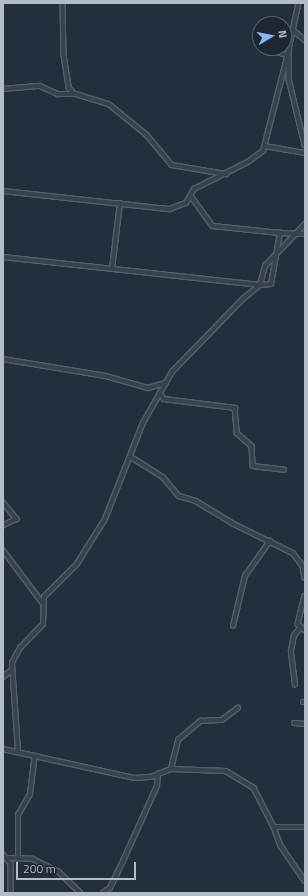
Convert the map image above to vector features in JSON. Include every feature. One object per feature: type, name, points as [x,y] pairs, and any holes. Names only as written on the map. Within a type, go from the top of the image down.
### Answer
[{"type":"street","points":[[63,3],[65,63],[69,88],[76,94]]},
{"type":"street","points":[[292,35],[299,3]]},
{"type":"street","points":[[293,30],[305,40]]},
{"type":"street","points":[[3,191],[170,209],[186,203],[194,189],[227,174],[254,159],[266,146],[287,56]]},
{"type":"street","points":[[289,56],[290,85],[297,101],[305,145]]},
{"type":"street","points":[[3,89],[40,86],[58,94],[76,94],[116,108],[176,167],[227,174]]},
{"type":"street","points":[[266,146],[305,153]]},
{"type":"street","points":[[191,196],[213,226],[305,234]]},
{"type":"street","points":[[112,269],[120,203]]},
{"type":"street","points":[[42,602],[77,564],[102,525],[131,457],[143,423],[177,366],[260,285],[262,272],[276,252],[305,224]]},
{"type":"street","points":[[3,257],[260,285],[272,281],[280,233]]},
{"type":"street","points":[[3,359],[106,376],[148,388],[166,383]]},
{"type":"street","points":[[160,393],[164,399],[235,408],[237,434],[252,446],[252,466],[284,470]]},
{"type":"street","points":[[131,457],[164,478],[180,496],[196,501],[293,553],[303,566],[305,578]]},
{"type":"street","points":[[3,502],[17,519],[3,526]]},
{"type":"street","points":[[233,626],[245,576],[270,541]]},
{"type":"street","points":[[3,550],[42,602],[45,622],[16,654],[12,670],[18,752]]},
{"type":"street","points":[[300,628],[298,624],[305,596]]},
{"type":"street","points":[[300,628],[305,630]]},
{"type":"street","points":[[295,685],[291,651],[294,636],[300,628]]},
{"type":"street","points":[[3,677],[12,670]]},
{"type":"street","points":[[171,769],[178,740],[202,720],[222,720],[238,708]]},
{"type":"street","points":[[294,723],[305,724]]},
{"type":"street","points":[[3,749],[127,777],[158,774],[171,769],[218,770],[236,774],[260,795],[281,846],[305,881]]},
{"type":"street","points":[[18,859],[18,815],[30,794],[35,756]]},
{"type":"street","points":[[103,893],[110,888],[158,786],[158,774]]},
{"type":"street","points":[[274,827],[305,827]]},
{"type":"street","points":[[3,854],[9,858],[33,859],[58,871],[81,893]]},
{"type":"street","points":[[9,858],[13,870],[11,893]]}]
